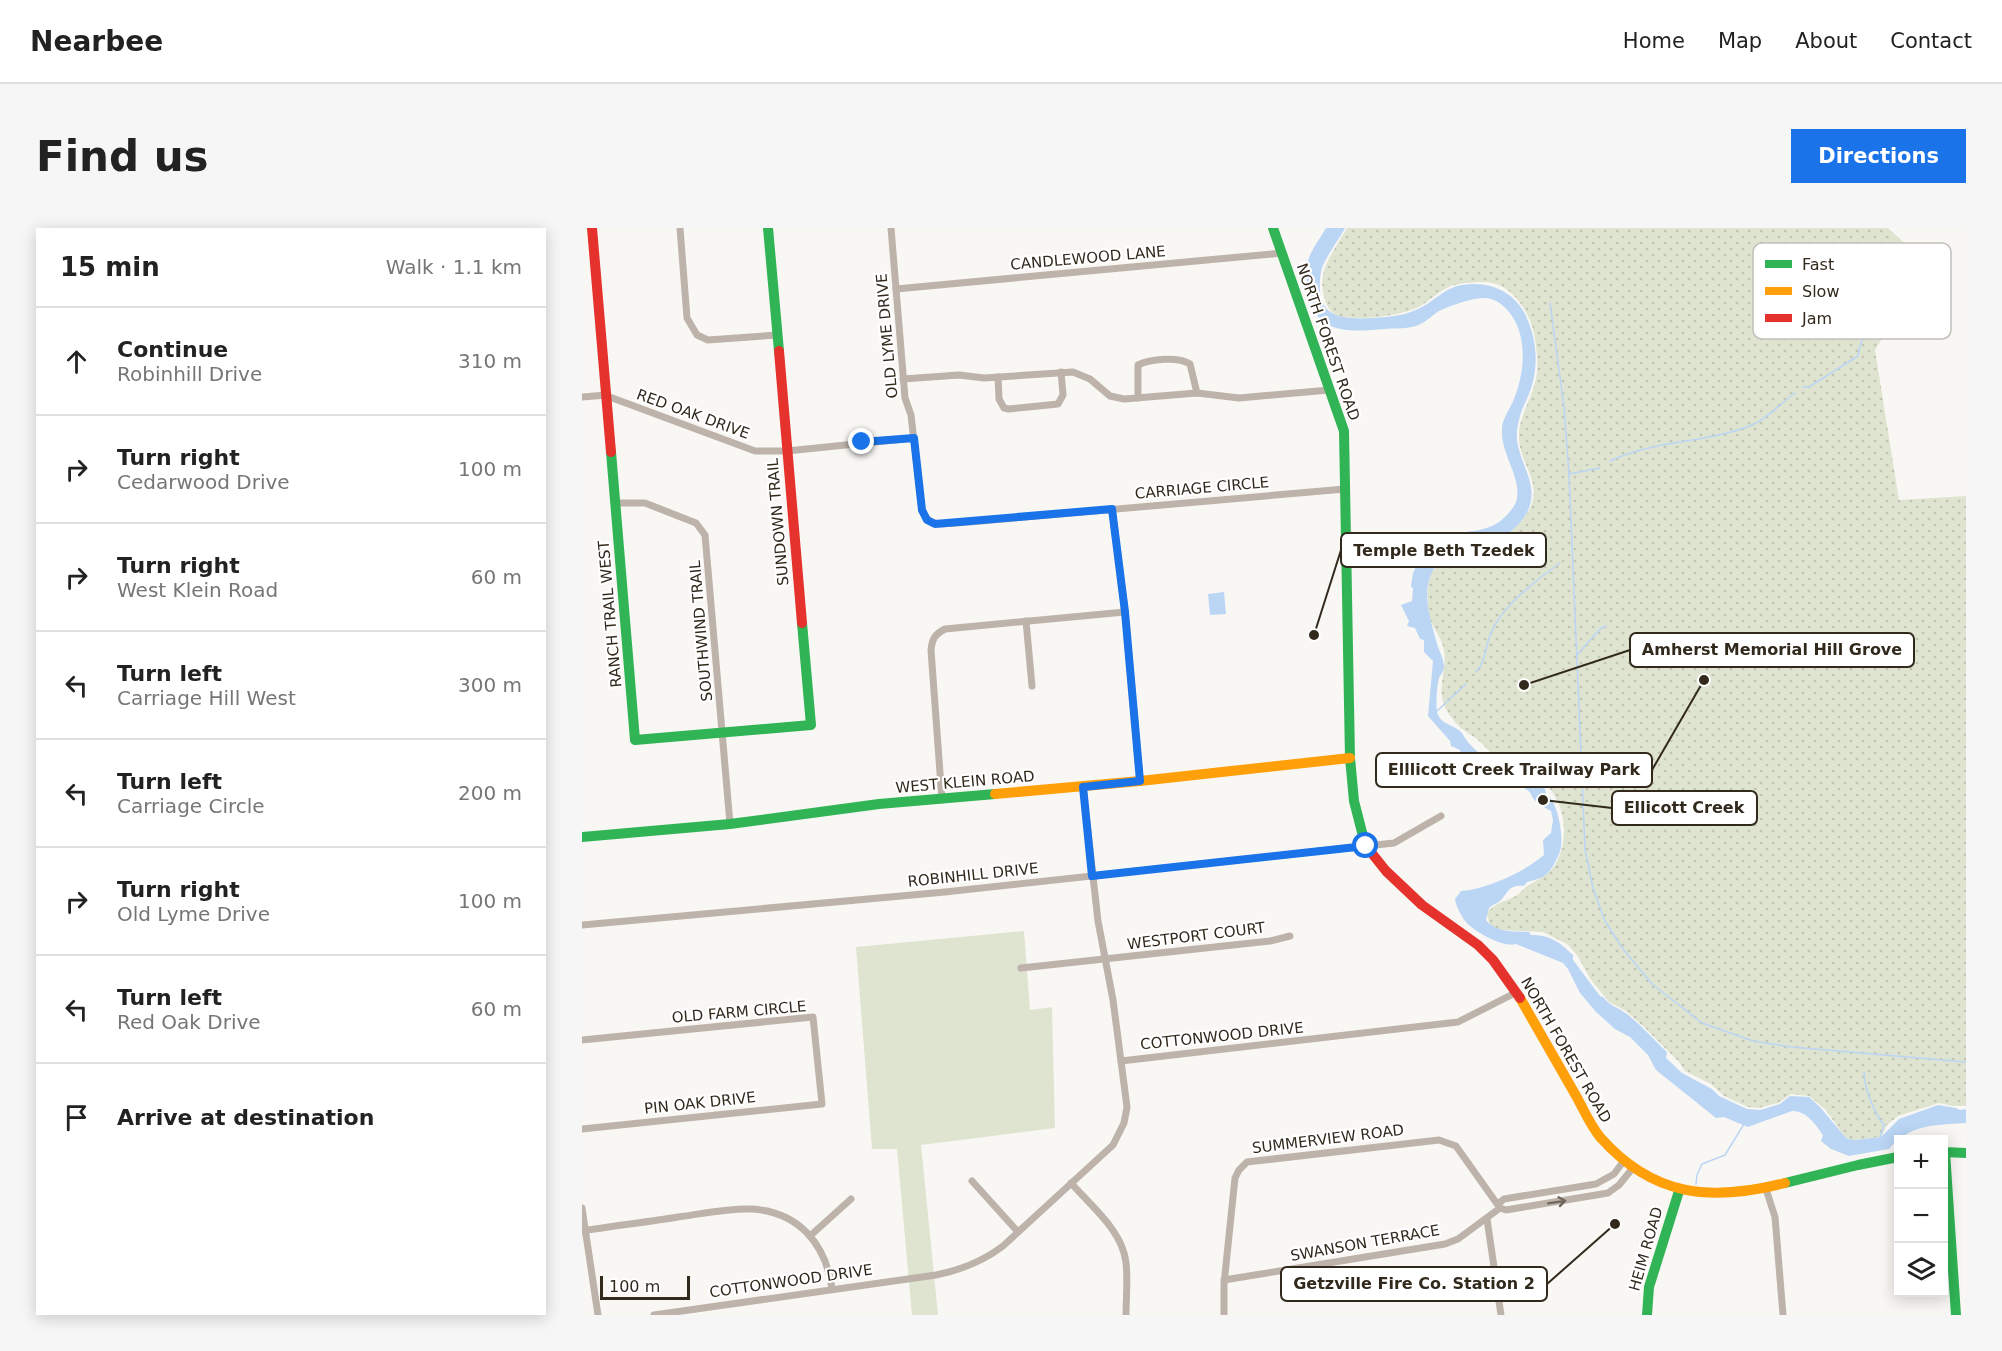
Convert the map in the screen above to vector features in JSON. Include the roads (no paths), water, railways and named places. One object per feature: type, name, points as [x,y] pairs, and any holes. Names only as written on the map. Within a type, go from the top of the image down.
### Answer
[{"type":"street","name":"RANCH TRAIL WEST","points":[[592,228],[635,740],[723,733]]},
{"type":"street","points":[[680,228],[687,318],[697,335],[708,340],[777,335]]},
{"type":"street","name":"SUNDOWN TRAIL","points":[[723,733],[811,725],[768,228]]},
{"type":"street","name":"OLD LYME DRIVE","points":[[891,228],[904,398],[911,415],[922,510],[931,523],[952,523]]},
{"type":"street","name":"NORTH FOREST ROAD","points":[[1273,228],[1344,431],[1350,758],[1354,801],[1366,846],[1386,871],[1422,905],[1478,945],[1493,960],[1518,992],[1599,1136],[1628,1166],[1657,1184],[1679,1191],[1724,1194],[1894,1158]]},
{"type":"street","name":"CANDLEWOOD LANE","points":[[896,289],[1282,253]]},
{"type":"street","points":[[1138,398],[1136,372],[1138,365],[1144,362],[1180,359],[1186,361],[1190,364],[1197,393]]},
{"type":"street","points":[[998,377],[999,399],[1005,408],[1009,409],[1058,404],[1063,395],[1061,372]]},
{"type":"street","points":[[903,379],[959,375],[984,378],[1074,372],[1083,374],[1106,393],[1117,398],[1197,393],[1239,398],[1329,390]]},
{"type":"street","name":"RED OAK DRIVE","points":[[582,397],[607,396],[741,447],[764,452],[914,438]]},
{"type":"street","name":"CARRIAGE CIRCLE","points":[[952,523],[1345,489]]},
{"type":"street","name":"SOUTHWIND TRAIL","points":[[616,503],[645,503],[696,524],[703,530],[707,542],[730,824]]},
{"type":"street","points":[[1112,509],[1125,612],[1140,781]]},
{"type":"street","points":[[942,800],[931,650],[933,639],[945,629],[1125,612]]},
{"type":"street","points":[[1026,621],[1032,686]]},
{"type":"street","name":"WEST KLEIN ROAD","points":[[582,837],[730,824],[879,804],[1083,787],[1350,758]]},
{"type":"street","points":[[1083,787],[1098,921],[1113,1000],[1121,1061]]},
{"type":"street","name":"ROBINHILL DRIVE","points":[[582,926],[913,896],[1394,843],[1441,816]]},
{"type":"street","name":"WESTPORT COURT","points":[[1021,968],[1270,941],[1290,936]]},
{"type":"street","name":"COTTONWOOD DRIVE","points":[[654,1315],[956,1270],[976,1263],[994,1252],[1018,1232],[1107,1151],[1121,1131],[1127,1107],[1121,1061],[1458,1022],[1518,992]]},
{"type":"street","name":"OLD FARM CIRCLE","points":[[582,1040],[813,1017],[822,1104]]},
{"type":"street","name":"PIN OAK DRIVE","points":[[582,1129],[822,1104]]},
{"type":"street","name":"SUMMERVIEW ROAD","points":[[1224,1315],[1224,1280],[1235,1178],[1242,1166],[1251,1160],[1439,1140],[1456,1146],[1499,1206]]},
{"type":"street","points":[[1948,1152],[1966,1153]]},
{"type":"street","points":[[1499,1206],[1506,1210],[1608,1193],[1619,1185],[1628,1166]]},
{"type":"street","name":"SWANSON TERRACE","points":[[1224,1280],[1445,1244],[1458,1239],[1487,1219],[1504,1199],[1596,1184],[1628,1166]]},
{"type":"street","points":[[972,1181],[1018,1232]]},
{"type":"street","points":[[1071,1183],[1113,1230],[1123,1249],[1126,1262],[1126,1315]]},
{"type":"street","points":[[1766,1186],[1775,1217],[1783,1315]]},
{"type":"street","points":[[1947,1189],[1956,1315]]},
{"type":"street","name":"HEIM ROAD","points":[[1647,1315],[1649,1287],[1679,1191]]},
{"type":"street","points":[[810,1236],[851,1199]]},
{"type":"street","points":[[582,1208],[583,1231],[598,1315]]},
{"type":"street","points":[[583,1231],[725,1210],[764,1210],[783,1216],[810,1236],[827,1263],[832,1289]]},
{"type":"street","points":[[1487,1219],[1501,1315]]},
{"type":"water","points":[[1326,228],[1345,228],[1321,272],[1321,298],[1331,312],[1339,316],[1373,318],[1396,316],[1418,309],[1456,287],[1473,284],[1493,287],[1510,296],[1518,303],[1532,331],[1536,361],[1535,372],[1520,415],[1517,436],[1519,451],[1531,487],[1530,506],[1519,524],[1502,537],[1452,551],[1445,556],[1433,571],[1427,590],[1431,620],[1444,666],[1438,686],[1436,703],[1438,715],[1461,732],[1483,756],[1504,769],[1527,776],[1539,783],[1554,804],[1560,826],[1560,850],[1548,873],[1541,878],[1527,882],[1524,886],[1515,886],[1510,889],[1501,900],[1489,908],[1486,920],[1500,929],[1529,932],[1531,935],[1544,936],[1559,943],[1573,955],[1573,960],[1600,996],[1637,1023],[1667,1052],[1666,1058],[1682,1073],[1712,1089],[1719,1096],[1747,1109],[1760,1110],[1780,1104],[1790,1096],[1809,1097],[1846,1138],[1854,1140],[1881,1137],[1899,1119],[1938,1105],[1960,1110],[1966,1109],[1966,1123],[1924,1127],[1906,1135],[1894,1135],[1894,1144],[1889,1149],[1849,1156],[1831,1149],[1821,1141],[1823,1135],[1802,1113],[1792,1111],[1748,1127],[1724,1117],[1716,1118],[1656,1070],[1648,1055],[1630,1037],[1615,1029],[1596,1012],[1580,993],[1563,963],[1516,944],[1510,945],[1496,941],[1481,934],[1465,921],[1458,910],[1455,899],[1461,891],[1505,879],[1544,855],[1543,840],[1551,833],[1553,820],[1551,811],[1538,803],[1530,792],[1520,785],[1511,787],[1485,774],[1463,757],[1460,750],[1451,746],[1450,741],[1428,716],[1433,661],[1424,652],[1424,640],[1420,639],[1415,628],[1407,626],[1409,621],[1401,605],[1412,601],[1411,586],[1414,571],[1440,541],[1455,534],[1484,529],[1498,523],[1511,511],[1515,503],[1516,481],[1504,446],[1502,428],[1520,379],[1523,357],[1520,336],[1512,316],[1499,303],[1488,298],[1466,301],[1449,307],[1439,311],[1420,325],[1409,328],[1359,331],[1335,328],[1318,316],[1312,305],[1306,273],[1310,255]]},
{"type":"water","points":[[1224,592],[1226,614],[1210,615],[1208,594]]},
{"type":"waterway","points":[[1550,303],[1564,407],[1569,474],[1585,849],[1593,888],[1605,921],[1623,949],[1652,984],[1702,1023],[1753,1041],[1791,1047],[1966,1062]]},
{"type":"waterway","points":[[1803,387],[1809,387],[1858,356],[1864,339]]},
{"type":"waterway","points":[[1610,461],[1645,449],[1718,435],[1754,424],[1795,393]]},
{"type":"waterway","points":[[1569,474],[1600,468]]},
{"type":"waterway","points":[[1476,672],[1482,664],[1491,633],[1503,613],[1511,603],[1560,563]]},
{"type":"waterway","points":[[1577,655],[1600,629],[1606,626]]},
{"type":"waterway","points":[[1436,712],[1466,684]]},
{"type":"waterway","points":[[1534,779],[1553,762]]},
{"type":"waterway","points":[[1864,1072],[1870,1100],[1884,1125],[1880,1138]]},
{"type":"waterway","points":[[1696,1184],[1702,1164],[1725,1155],[1744,1124]]},
{"type":"place","name":"Temple Beth Tzedek","points":[[1314,635]]},
{"type":"place","name":"Elllicott Creek Trailway Park","points":[[1704,680]]},
{"type":"place","name":"Amherst Memorial Hill Grove","points":[[1524,685]]},
{"type":"place","name":"Ellicott Creek","points":[[1543,800]]},
{"type":"place","name":"Getzville Fire Co. Station 2","points":[[1615,1224]]}]
